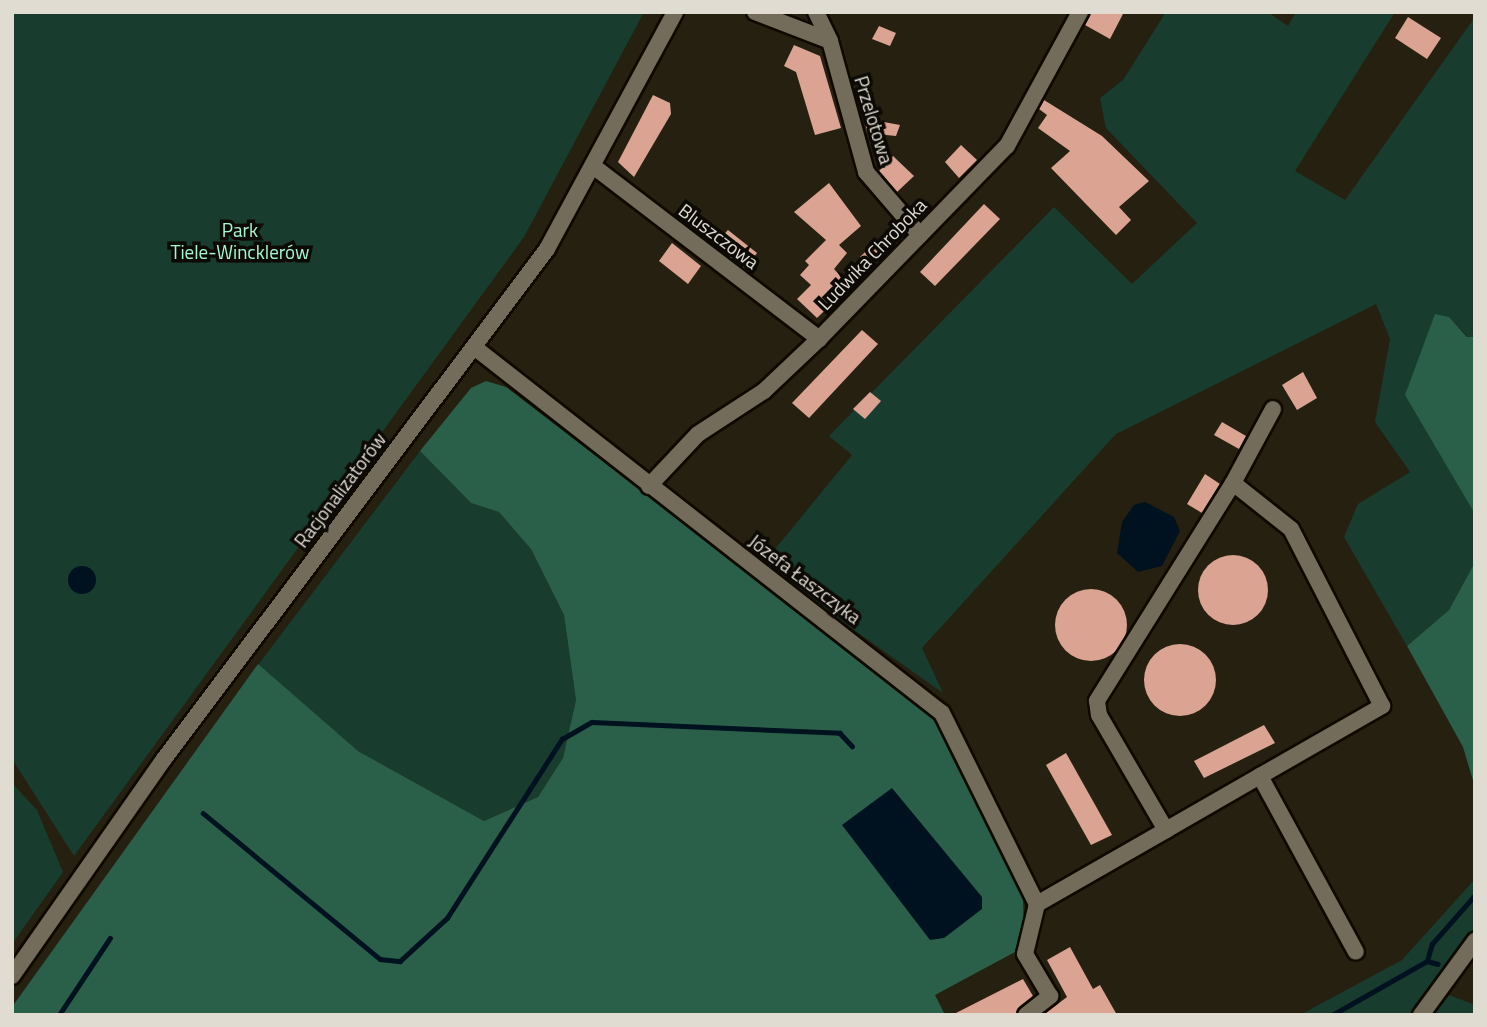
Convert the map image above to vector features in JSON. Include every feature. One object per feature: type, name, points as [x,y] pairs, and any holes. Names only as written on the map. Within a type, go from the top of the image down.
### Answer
[{"type":"street","name":"Racjonalizatorów","points":[[12,976],[164,759],[547,249],[675,12]]},
{"type":"street","points":[[755,12],[830,41]]},
{"type":"street","name":"Przelotowa","points":[[816,12],[830,41],[866,172],[920,235]]},
{"type":"street","name":"Ludwika Chroboka","points":[[649,486],[698,434],[764,391],[819,339],[1007,145],[1080,12]]},
{"type":"street","name":"Bluszczowa","points":[[593,166],[819,339]]},
{"type":"street","name":"Józefa Łaszczyka","points":[[474,347],[942,713],[1037,904]]},
{"type":"street","points":[[1166,830],[1099,715],[1097,701],[1233,483],[1273,409]]},
{"type":"street","points":[[1026,1015],[1050,996],[1025,954],[1037,904],[1382,706],[1290,529],[1233,483]]},
{"type":"street","points":[[1260,776],[1356,952]]},
{"type":"street","points":[[1421,1015],[1475,940]]},
{"type":"green space","name":"Park Tiele-Wincklerów","points":[[12,12],[644,12],[524,237],[74,856],[12,759]]},
{"type":"green space","points":[[1166,12],[1268,12],[1288,26],[1296,12],[1395,12],[1295,171],[1345,200],[1475,17],[1475,337],[1468,337],[1449,317],[1442,456],[1475,514],[1475,562],[1449,610],[1407,646],[1344,537],[1358,504],[1410,472],[1375,422],[1390,339],[1376,304],[1116,434],[922,648],[943,693],[762,565],[852,455],[829,436],[1054,207],[1132,284],[1197,223],[1106,128],[1100,98],[1123,80]]},
{"type":"green space","points":[[1435,314],[1449,317],[1467,337],[1475,337],[1475,514],[1405,395]]},
{"type":"green space","points":[[486,381],[506,387],[939,719],[1023,897],[1024,934],[1015,952],[935,995],[945,1015],[12,1015],[12,1007],[258,664],[358,751],[484,821],[538,797],[563,758],[576,700],[564,615],[531,549],[499,512],[471,503],[420,451],[471,388]]},
{"type":"green space","points":[[420,451],[471,503],[499,512],[531,549],[564,615],[576,700],[563,758],[538,797],[484,821],[358,751],[258,665]]},
{"type":"green space","points":[[1475,562],[1475,787],[1463,747],[1407,646],[1449,610]]},
{"type":"green space","points":[[12,783],[37,810],[63,872],[12,944]]},
{"type":"green space","points":[[1475,879],[1475,927],[1413,1015],[1300,1015],[1402,960]]},
{"type":"green space","points":[[1449,995],[1475,1005],[1475,1015],[1429,1015]]},
{"type":"water","points":[[1145,502],[1174,517],[1180,531],[1162,566],[1138,572],[1117,553],[1122,522],[1134,505]]},
{"type":"water","points":[[82,566],[92,570],[96,580],[92,590],[82,594],[72,590],[68,580],[72,570]]},
{"type":"water","points":[[892,788],[982,897],[982,909],[944,938],[930,940],[842,825]]},
{"type":"building","points":[[1092,12],[1124,12],[1110,39],[1085,25]]},
{"type":"building","points":[[1408,17],[1441,38],[1427,59],[1395,38]]},
{"type":"building","points":[[879,26],[896,33],[890,46],[872,39]]},
{"type":"building","points":[[794,45],[820,56],[841,128],[815,135],[796,72],[784,66]]},
{"type":"building","points":[[653,95],[670,103],[671,114],[634,177],[618,162]]},
{"type":"building","points":[[1044,100],[1102,136],[1149,181],[1119,207],[1131,220],[1116,235],[1051,168],[1070,151],[1038,128],[1047,115],[1039,109]]},
{"type":"building","points":[[873,120],[900,125],[896,136],[867,133],[865,122]]},
{"type":"building","points":[[961,145],[977,160],[959,178],[945,162]]},
{"type":"building","points":[[893,156],[914,176],[897,192],[879,171]]},
{"type":"building","points":[[829,183],[861,226],[839,245],[847,253],[834,269],[850,286],[817,318],[797,299],[811,285],[800,275],[809,265],[805,261],[826,240],[794,212]]},
{"type":"building","points":[[984,204],[1000,219],[935,286],[920,272]]},
{"type":"building","points":[[891,227],[900,236],[869,266],[860,257]]},
{"type":"building","points":[[728,230],[757,253],[745,269],[714,245]]},
{"type":"building","points":[[672,243],[701,266],[688,284],[659,261]]},
{"type":"building","points":[[862,330],[878,344],[809,418],[792,403]]},
{"type":"building","points":[[1303,372],[1317,398],[1297,410],[1282,385]]},
{"type":"building","points":[[870,392],[881,401],[865,419],[853,409]]},
{"type":"building","points":[[1222,422],[1246,436],[1239,449],[1214,435]]},
{"type":"building","points":[[1205,474],[1220,484],[1202,513],[1187,504]]},
{"type":"building","points":[[1240,555],[1253,561],[1262,570],[1266,576],[1266,604],[1258,615],[1247,623],[1226,625],[1208,615],[1200,604],[1198,583],[1208,565],[1219,557]]},
{"type":"building","points":[[1091,589],[1111,595],[1121,605],[1127,625],[1121,645],[1111,655],[1091,661],[1071,655],[1061,645],[1055,625],[1061,605],[1071,595]]},
{"type":"building","points":[[1180,644],[1200,650],[1210,660],[1216,680],[1210,700],[1200,710],[1180,716],[1160,710],[1150,700],[1144,680],[1150,660],[1160,650]]},
{"type":"building","points":[[1264,725],[1275,743],[1204,778],[1194,761]]},
{"type":"building","points":[[1066,753],[1112,835],[1091,845],[1046,765]]},
{"type":"building","points":[[1070,947],[1093,989],[1100,985],[1117,1015],[1043,1015],[1067,997],[1047,960]]},
{"type":"building","points":[[1023,979],[1033,996],[1016,1015],[952,1015]]},
{"type":"waterway","points":[[203,813],[380,959],[400,961],[447,918],[562,739],[592,722],[840,733],[852,746]]},
{"type":"waterway","points":[[1427,961],[1432,944],[1475,895]]},
{"type":"waterway","points":[[59,1015],[110,938]]},
{"type":"waterway","points":[[1332,1015],[1427,961],[1438,964]]}]
